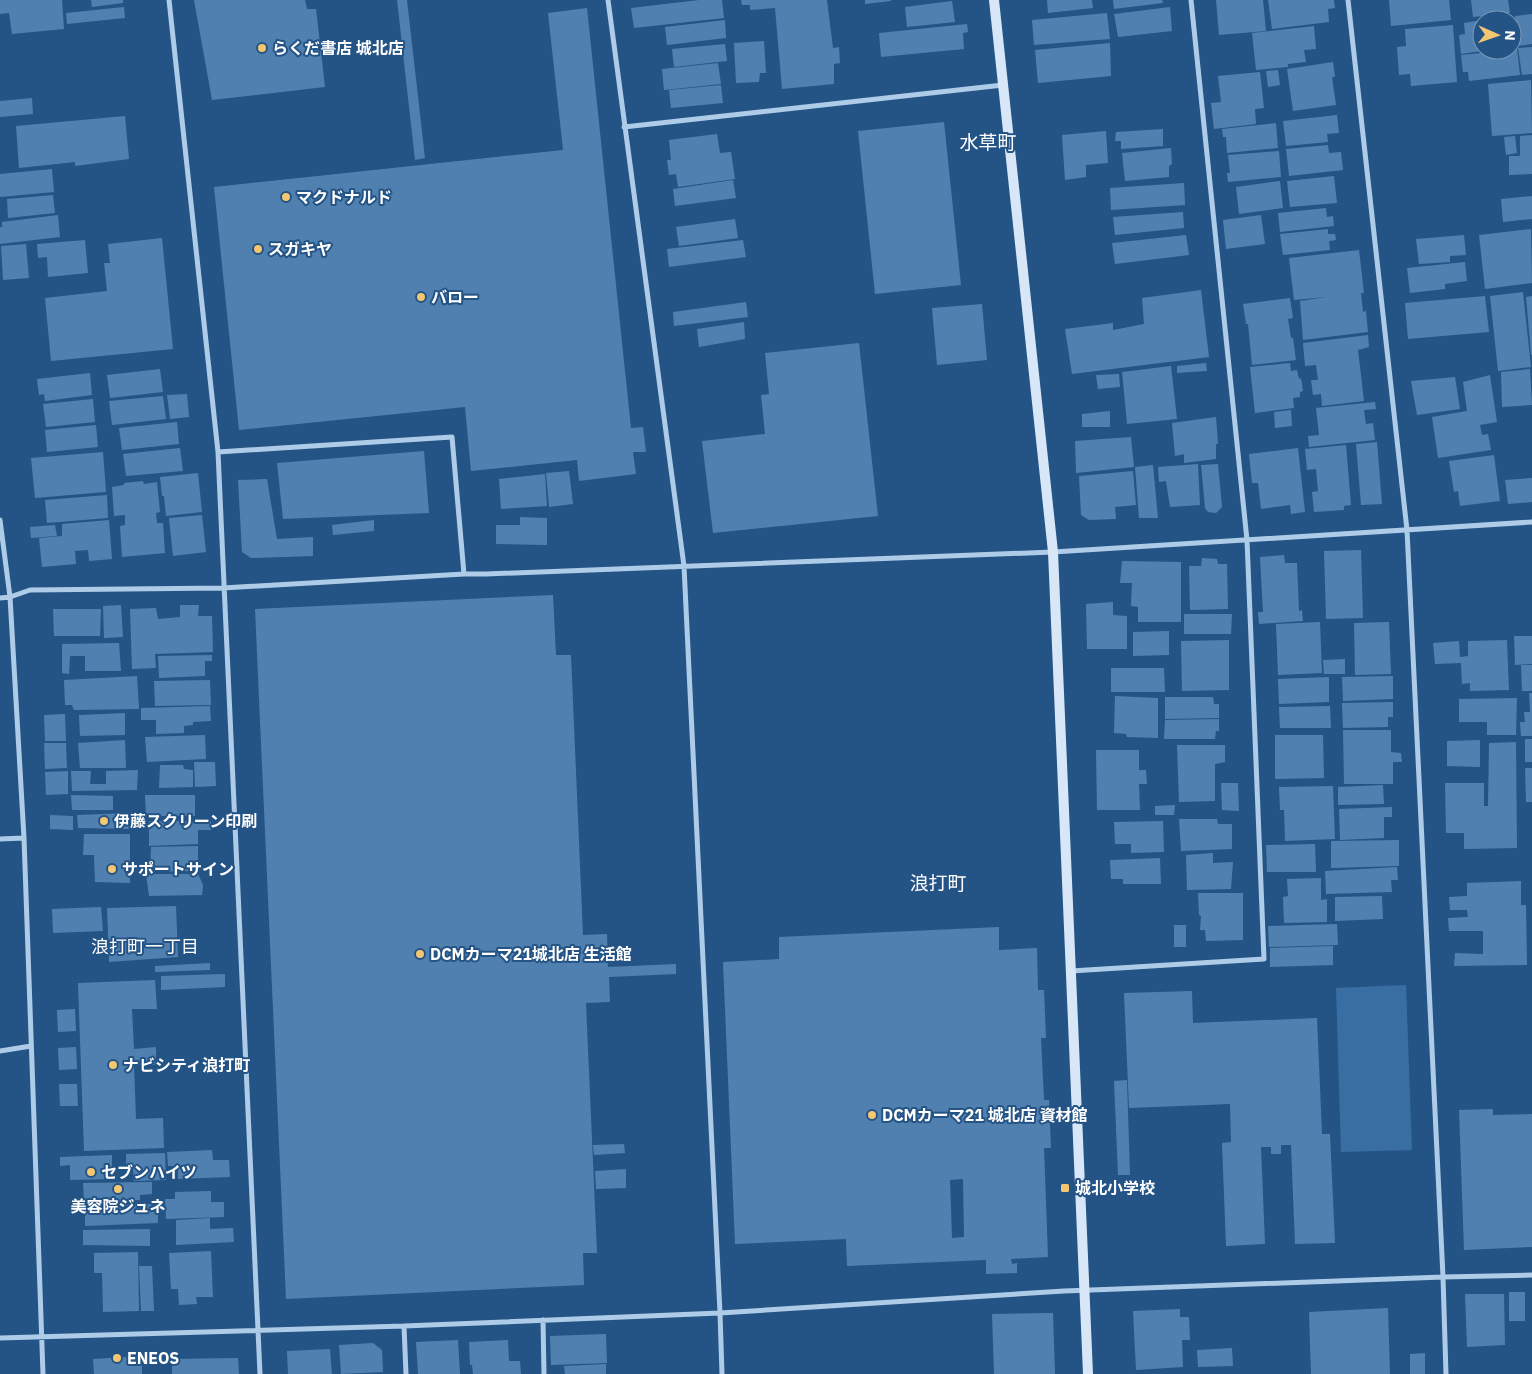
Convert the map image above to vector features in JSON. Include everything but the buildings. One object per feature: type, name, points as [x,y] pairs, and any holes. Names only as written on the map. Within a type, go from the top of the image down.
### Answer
[{"type":"street","points":[[169,0],[218,452],[260,1374]]},
{"type":"street","points":[[608,0],[684,566],[722,1374]]},
{"type":"street","points":[[994,0],[1053,552],[1088,1374]]},
{"type":"street","points":[[1071,971],[1264,959],[1247,540],[1191,0]]},
{"type":"street","points":[[1348,0],[1407,530],[1446,1374]]},
{"type":"street","points":[[624,127],[1003,85]]},
{"type":"street","points":[[218,452],[452,437],[464,574]]},
{"type":"street","points":[[0,520],[10,597],[24,838],[43,1374]]},
{"type":"street","points":[[0,598],[10,597],[30,590],[223,588],[464,574],[1053,552],[1532,522]]},
{"type":"street","points":[[0,839],[24,838]]},
{"type":"street","points":[[0,1052],[31,1046]]},
{"type":"street","points":[[0,1338],[720,1314],[1085,1291],[1532,1275]]},
{"type":"street","points":[[543,1320],[544,1374]]},
{"type":"street","points":[[404,1326],[406,1374]]},
{"type":"shaded area","points":[[1406,985],[1412,1150],[1341,1152],[1336,988]]},
{"type":"place","name":"らくだ書店 城北店","points":[[262,48]]},
{"type":"place","name":"マクドナルド","points":[[286,197]]},
{"type":"place","name":"スガキヤ","points":[[258,249]]},
{"type":"place","name":"バロー","points":[[421,297]]},
{"type":"place","name":"伊藤スクリーン印刷","points":[[104,821]]},
{"type":"place","name":"サポートサイン","points":[[112,869]]},
{"type":"place","name":"DCMカーマ21城北店 生活館","points":[[420,954]]},
{"type":"place","name":"ナビシティ浪打町","points":[[113,1065]]},
{"type":"place","name":"DCMカーマ21 城北店 資材館","points":[[872,1115]]},
{"type":"place","name":"セブンハイツ","points":[[91,1172]]},
{"type":"place","name":"城北小学校","points":[[1065,1188]]},
{"type":"place","name":"美容院ジュネ","points":[[118,1189]]},
{"type":"place","name":"ENEOS","points":[[117,1358]]},
{"type":"district","name":"水草町","points":[[988,142]]},
{"type":"district","name":"浪打町","points":[[938,883]]},
{"type":"district","name":"浪打町一丁目","points":[[145,946]]}]
